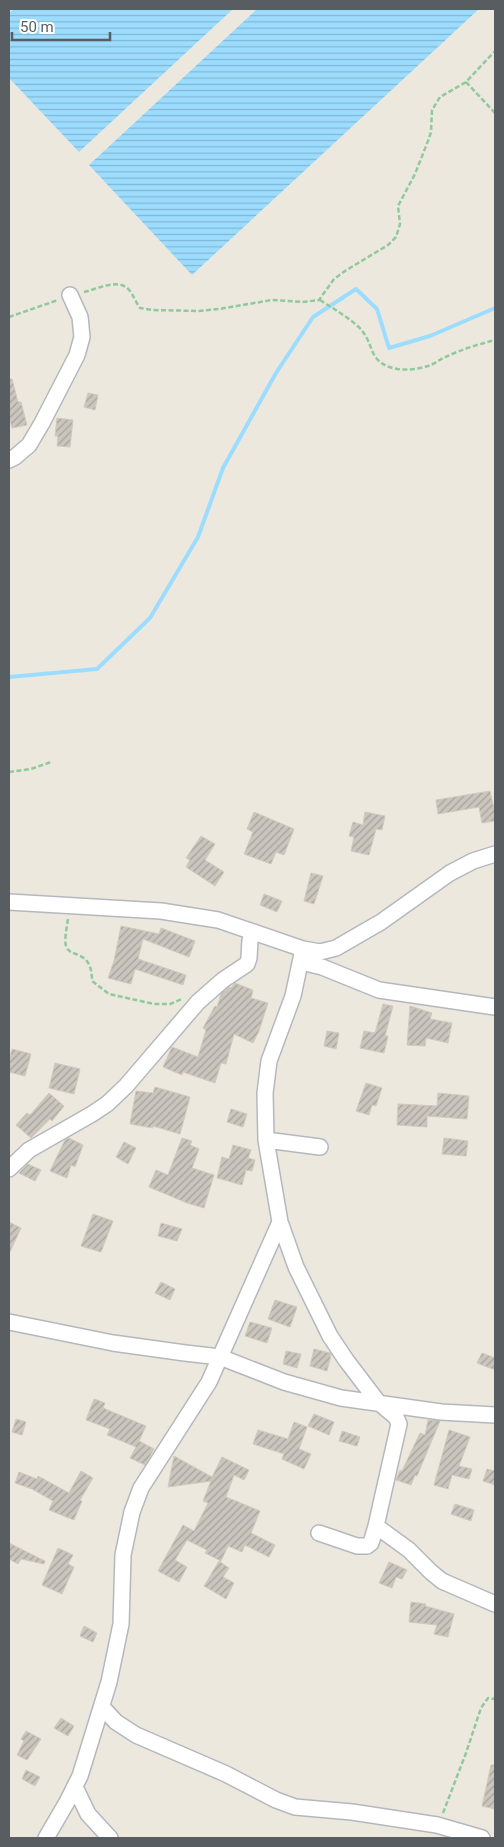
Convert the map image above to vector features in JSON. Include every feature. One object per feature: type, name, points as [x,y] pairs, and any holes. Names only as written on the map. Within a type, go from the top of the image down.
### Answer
[{"type":"street","points":[[9,460],[29,445],[77,355],[82,338],[80,317],[70,295]]},
{"type":"street","points":[[302,956],[336,948],[381,922],[450,872],[473,861],[495,854]]},
{"type":"street","points":[[9,902],[161,911],[218,920],[254,932],[322,967],[379,990],[495,1008]]},
{"type":"street","points":[[10,1164],[29,1150],[107,1104],[138,1074],[198,1002],[223,980],[246,964],[249,958],[250,940],[254,932]]},
{"type":"street","points":[[302,956],[292,996],[269,1061],[265,1093],[266,1140],[280,1222],[296,1267],[330,1336],[378,1402],[396,1416],[398,1424],[371,1543],[363,1547],[319,1533]]},
{"type":"street","points":[[266,1140],[320,1147]]},
{"type":"street","points":[[46,1838],[59,1819],[75,1786],[109,1682],[121,1624],[123,1555],[132,1512],[141,1488],[209,1382],[280,1222]]},
{"type":"street","points":[[9,1322],[113,1343],[185,1354],[220,1357],[284,1382],[327,1395],[441,1412],[495,1415]]},
{"type":"street","points":[[376,1526],[409,1550],[442,1581],[495,1604]]},
{"type":"street","points":[[102,1707],[116,1722],[136,1735],[226,1774],[276,1800],[294,1807],[352,1812],[437,1825],[482,1838]]},
{"type":"street","points":[[75,1786],[88,1814],[110,1838]]},
{"type":"path","points":[[320,300],[334,280],[345,271],[388,245],[396,237],[400,224],[398,206],[415,174],[428,141],[431,132],[432,110],[440,98],[466,82],[495,51]]},
{"type":"path","points":[[466,82],[495,113]]},
{"type":"path","points":[[9,317],[39,308],[70,295],[106,286],[123,286],[130,291],[140,308],[176,311],[219,309],[272,300],[303,302],[320,300],[365,333],[377,358],[386,366],[394,369],[407,370],[423,367],[449,355],[495,340]]},
{"type":"path","points":[[9,772],[31,769],[51,762]]},
{"type":"path","points":[[69,905],[66,946],[70,951],[83,956],[89,962],[92,981],[101,989],[109,994],[154,1004],[170,1004],[184,999],[198,1002]]},
{"type":"path","points":[[437,1825],[466,1753],[481,1708],[488,1698],[495,1699]]},
{"type":"water","points":[[14,9],[233,9],[79,152],[9,78],[9,13]]},
{"type":"water","points":[[257,9],[479,9],[192,275],[89,165]]},
{"type":"building","points":[[9,379],[12,379],[18,402],[21,402],[27,425],[12,428],[9,416]]},
{"type":"building","points":[[88,393],[98,395],[95,410],[84,407]]},
{"type":"building","points":[[57,418],[73,420],[70,447],[57,446],[58,436],[55,436]]},
{"type":"building","points":[[490,791],[495,809],[495,821],[482,823],[479,807],[438,814],[436,800]]},
{"type":"building","points":[[254,812],[294,829],[284,855],[276,852],[271,864],[244,854],[253,832],[247,829]]},
{"type":"building","points":[[365,812],[385,816],[382,830],[376,829],[369,855],[351,851],[354,837],[349,836],[353,822],[363,825]]},
{"type":"building","points":[[201,836],[215,844],[205,860],[224,872],[215,886],[186,867],[190,860],[186,858]]},
{"type":"building","points":[[311,873],[323,876],[314,904],[304,901]]},
{"type":"building","points":[[264,894],[282,901],[277,912],[260,905]]},
{"type":"building","points":[[121,926],[159,934],[161,928],[195,941],[189,957],[143,939],[138,959],[186,975],[183,985],[135,969],[131,984],[108,978],[114,961]]},
{"type":"building","points":[[235,983],[253,990],[251,998],[268,1003],[253,1043],[234,1034],[226,1064],[221,1063],[215,1083],[183,1072],[182,1075],[163,1067],[172,1047],[198,1057],[206,1030],[203,1028],[215,1006],[217,1007],[221,994]]},
{"type":"building","points":[[383,1004],[393,1006],[385,1036],[388,1036],[384,1053],[360,1048],[364,1031],[375,1033]]},
{"type":"building","points":[[410,1006],[432,1013],[430,1019],[452,1023],[448,1043],[426,1038],[425,1046],[407,1045]]},
{"type":"building","points":[[327,1031],[339,1033],[336,1049],[324,1046]]},
{"type":"building","points":[[12,1049],[31,1054],[25,1076],[9,1072]]},
{"type":"building","points":[[55,1063],[80,1069],[74,1094],[49,1088]]},
{"type":"building","points":[[366,1083],[382,1088],[376,1106],[372,1105],[369,1115],[356,1111]]},
{"type":"building","points":[[155,1087],[190,1097],[180,1134],[153,1126],[153,1128],[130,1124],[136,1091],[153,1093]]},
{"type":"building","points":[[49,1093],[64,1106],[52,1121],[50,1119],[31,1138],[16,1125],[27,1113],[30,1115]]},
{"type":"building","points":[[438,1093],[469,1096],[467,1119],[427,1116],[427,1127],[397,1125],[398,1104],[437,1106]]},
{"type":"building","points":[[231,1109],[247,1114],[243,1127],[227,1122]]},
{"type":"building","points":[[69,1138],[83,1145],[75,1167],[71,1165],[67,1178],[50,1171],[65,1140]]},
{"type":"building","points":[[182,1138],[192,1141],[190,1145],[199,1149],[192,1168],[214,1175],[204,1208],[149,1187],[156,1170],[168,1175]]},
{"type":"building","points":[[444,1138],[468,1141],[466,1156],[442,1154]]},
{"type":"building","points":[[124,1142],[136,1148],[128,1164],[116,1157]]},
{"type":"building","points":[[233,1145],[251,1150],[248,1158],[255,1160],[252,1171],[246,1170],[242,1185],[217,1178],[222,1157],[229,1159]]},
{"type":"building","points":[[28,1164],[41,1170],[35,1181],[19,1173]]},
{"type":"building","points":[[93,1214],[113,1221],[101,1252],[81,1246]]},
{"type":"building","points":[[9,1222],[21,1228],[9,1254]]},
{"type":"building","points":[[161,1223],[182,1229],[177,1241],[158,1236]]},
{"type":"building","points":[[161,1282],[175,1289],[170,1300],[155,1293]]},
{"type":"building","points":[[275,1300],[297,1307],[290,1327],[268,1319]]},
{"type":"building","points":[[250,1322],[272,1328],[267,1343],[245,1336]]},
{"type":"building","points":[[314,1349],[330,1353],[327,1371],[310,1366]]},
{"type":"building","points":[[286,1351],[301,1354],[297,1368],[283,1364]]},
{"type":"building","points":[[482,1353],[495,1358],[495,1370],[477,1363]]},
{"type":"building","points":[[94,1399],[105,1403],[103,1408],[146,1426],[139,1441],[154,1449],[145,1465],[130,1458],[136,1447],[107,1435],[110,1429],[86,1420]]},
{"type":"building","points":[[314,1414],[334,1422],[329,1435],[308,1426]]},
{"type":"building","points":[[16,1419],[26,1422],[22,1435],[12,1432]]},
{"type":"building","points":[[428,1420],[440,1421],[417,1476],[415,1475],[411,1485],[396,1480],[420,1433],[425,1435]]},
{"type":"building","points":[[294,1422],[307,1427],[299,1449],[311,1454],[304,1469],[282,1459],[284,1454],[253,1444],[258,1430],[288,1439]]},
{"type":"building","points":[[449,1430],[470,1437],[459,1466],[472,1469],[469,1479],[452,1475],[448,1489],[434,1485]]},
{"type":"building","points":[[342,1431],[360,1437],[357,1446],[339,1441]]},
{"type":"building","points":[[174,1456],[212,1477],[222,1457],[249,1470],[244,1480],[234,1475],[226,1497],[260,1511],[251,1533],[275,1545],[269,1557],[245,1545],[242,1552],[228,1546],[221,1561],[205,1553],[207,1550],[187,1540],[175,1560],[187,1567],[179,1582],[158,1571],[183,1525],[194,1531],[208,1503],[203,1501],[211,1481],[168,1487]]},
{"type":"building","points":[[487,1469],[495,1471],[495,1485],[483,1481]]},
{"type":"building","points":[[81,1471],[93,1478],[80,1500],[82,1501],[74,1520],[49,1510],[53,1501],[32,1489],[15,1483],[19,1472],[37,1479],[38,1476],[69,1493]]},
{"type":"building","points":[[455,1504],[474,1510],[471,1521],[451,1514]]},
{"type":"building","points":[[9,1543],[45,1561],[44,1564],[21,1559],[18,1564],[9,1559]]},
{"type":"building","points":[[58,1548],[73,1555],[68,1564],[74,1567],[62,1594],[42,1585]]},
{"type":"building","points":[[219,1561],[229,1568],[223,1577],[234,1583],[226,1599],[204,1586]]},
{"type":"building","points":[[389,1562],[407,1570],[402,1579],[396,1577],[392,1588],[379,1583]]},
{"type":"building","points":[[411,1602],[426,1604],[425,1606],[454,1614],[448,1637],[434,1634],[437,1625],[409,1622]]},
{"type":"building","points":[[84,1626],[97,1633],[93,1642],[80,1636]]},
{"type":"building","points":[[61,1718],[74,1726],[68,1736],[54,1728]]},
{"type":"building","points":[[26,1731],[41,1739],[27,1760],[17,1755],[24,1741],[21,1739]]},
{"type":"building","points":[[491,1765],[495,1765],[495,1809],[482,1806]]},
{"type":"building","points":[[26,1770],[40,1777],[35,1786],[22,1779]]},
{"type":"waterway","points":[[9,677],[97,669],[150,618],[198,537],[223,468],[276,373],[313,317],[356,289],[377,309],[389,348],[430,336],[495,308]]}]
